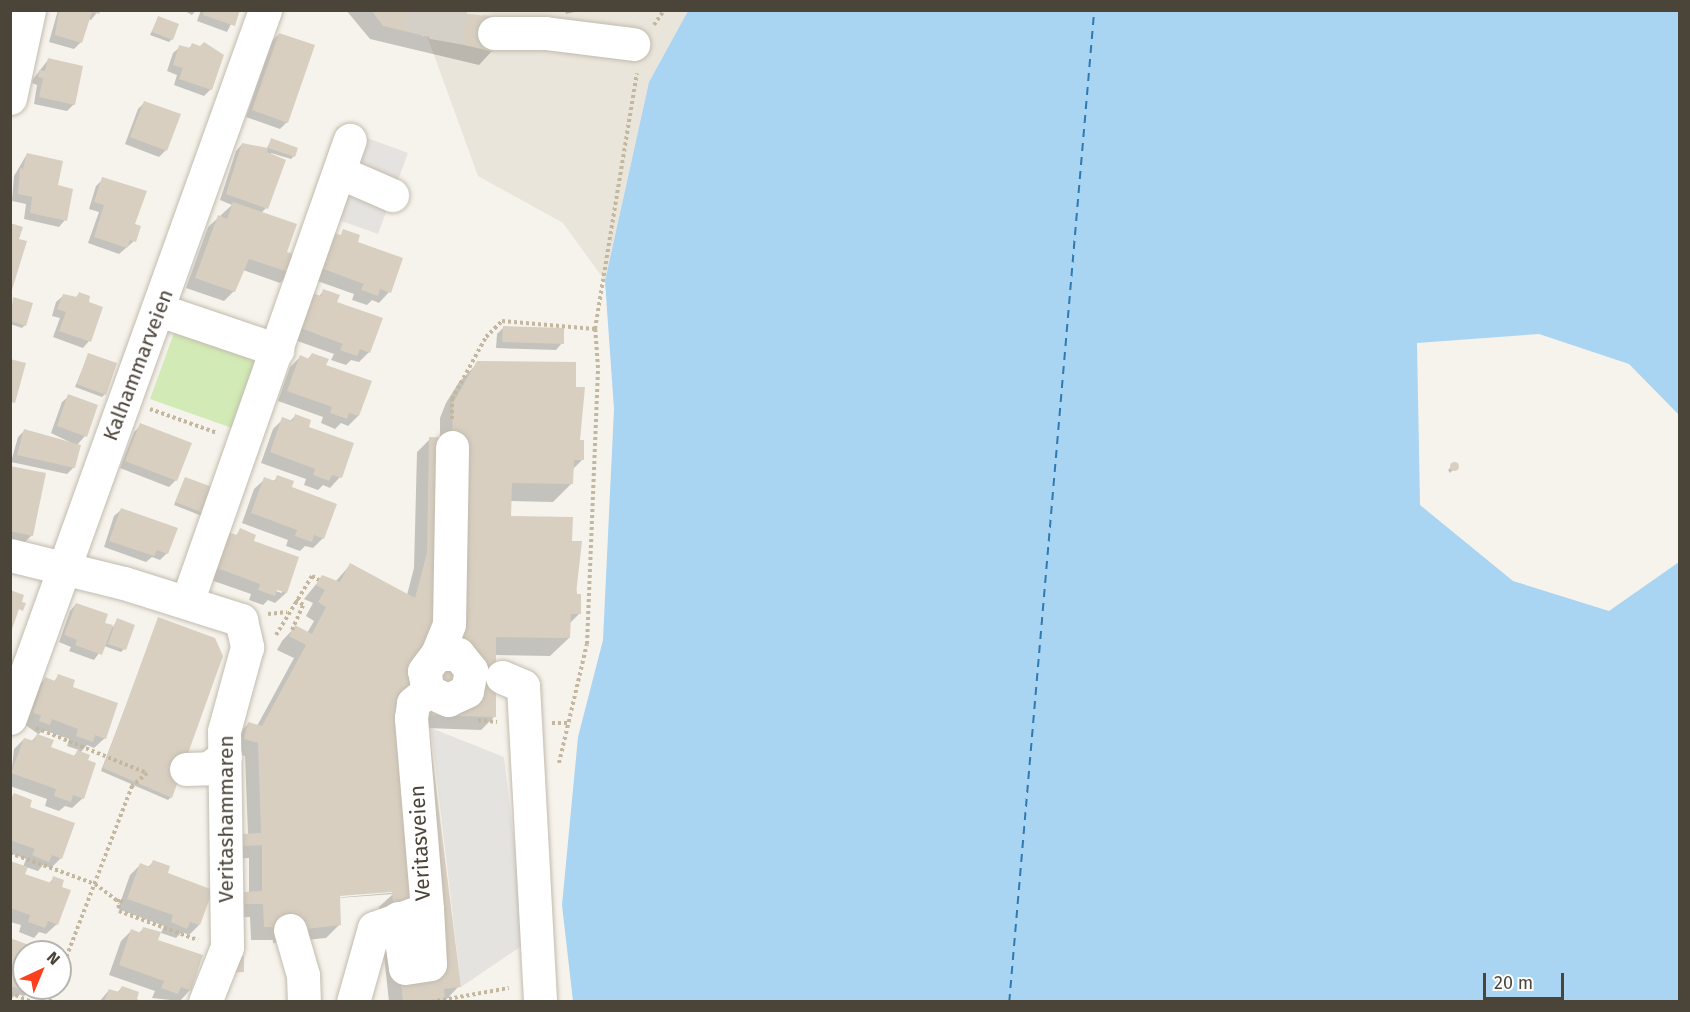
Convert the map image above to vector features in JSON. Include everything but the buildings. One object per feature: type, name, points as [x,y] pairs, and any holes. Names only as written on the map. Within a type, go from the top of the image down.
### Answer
[{"type":"street","points":[[10,98],[28,10]]},
{"type":"street","name":"Kalhammarveien","points":[[11,718],[265,10]]},
{"type":"street","points":[[495,33],[543,22],[633,44]]},
{"type":"street","points":[[187,602],[350,140]]},
{"type":"street","points":[[334,187],[392,195]]},
{"type":"street","points":[[159,309],[277,350]]},
{"type":"street","name":"Veritasveien","points":[[353,1002],[374,928],[413,914],[411,718],[413,703],[428,691],[424,670],[436,654],[449,624],[453,447]]},
{"type":"street","name":"Veritashammaren","points":[[10,555],[64,567],[241,620],[247,647],[224,731],[228,947],[206,1002]]},
{"type":"street","points":[[502,677],[523,686],[540,1002]]},
{"type":"street","points":[[186,770],[209,768],[225,756]]},
{"type":"street","points":[[290,930],[303,975],[304,1002]]},
{"type":"path","points":[[557,770],[586,644],[598,368],[595,329],[600,276],[639,77],[633,44],[652,28],[664,10]]},
{"type":"path","points":[[453,447],[453,399],[486,337],[502,321],[595,329]]},
{"type":"path","points":[[124,400],[244,443]]},
{"type":"path","points":[[292,630],[303,605],[296,599]]},
{"type":"path","points":[[276,612],[287,612]]},
{"type":"path","points":[[11,718],[147,773],[132,786],[72,943]]},
{"type":"path","points":[[10,853],[95,884],[114,901],[123,903],[122,898],[118,899],[119,911],[212,945],[228,947]]},
{"type":"path","points":[[431,1002],[503,989]]},
{"type":"path","points":[[10,993],[32,1002]]},
{"type":"shaded area","points":[[418,11],[688,11],[649,82],[605,281],[563,223],[478,176]]},
{"type":"shaded area","points":[[337,127],[408,153],[378,234],[308,209]]},
{"type":"shaded area","points":[[431,728],[504,757],[526,943],[461,987]]},
{"type":"green space","points":[[178,322],[273,354],[246,433],[150,399]]},
{"type":"water","points":[[688,11],[1679,11],[1679,415],[1629,364],[1539,334],[1417,343],[1420,505],[1513,581],[1609,611],[1679,562],[1679,1001],[573,1001],[562,905],[578,737],[603,640],[614,409],[605,281],[649,82]]},
{"type":"ferry route","points":[[1009,1002],[1094,10]]},
{"type":"tunnel","points":[[410,10],[432,22],[494,33]]}]
